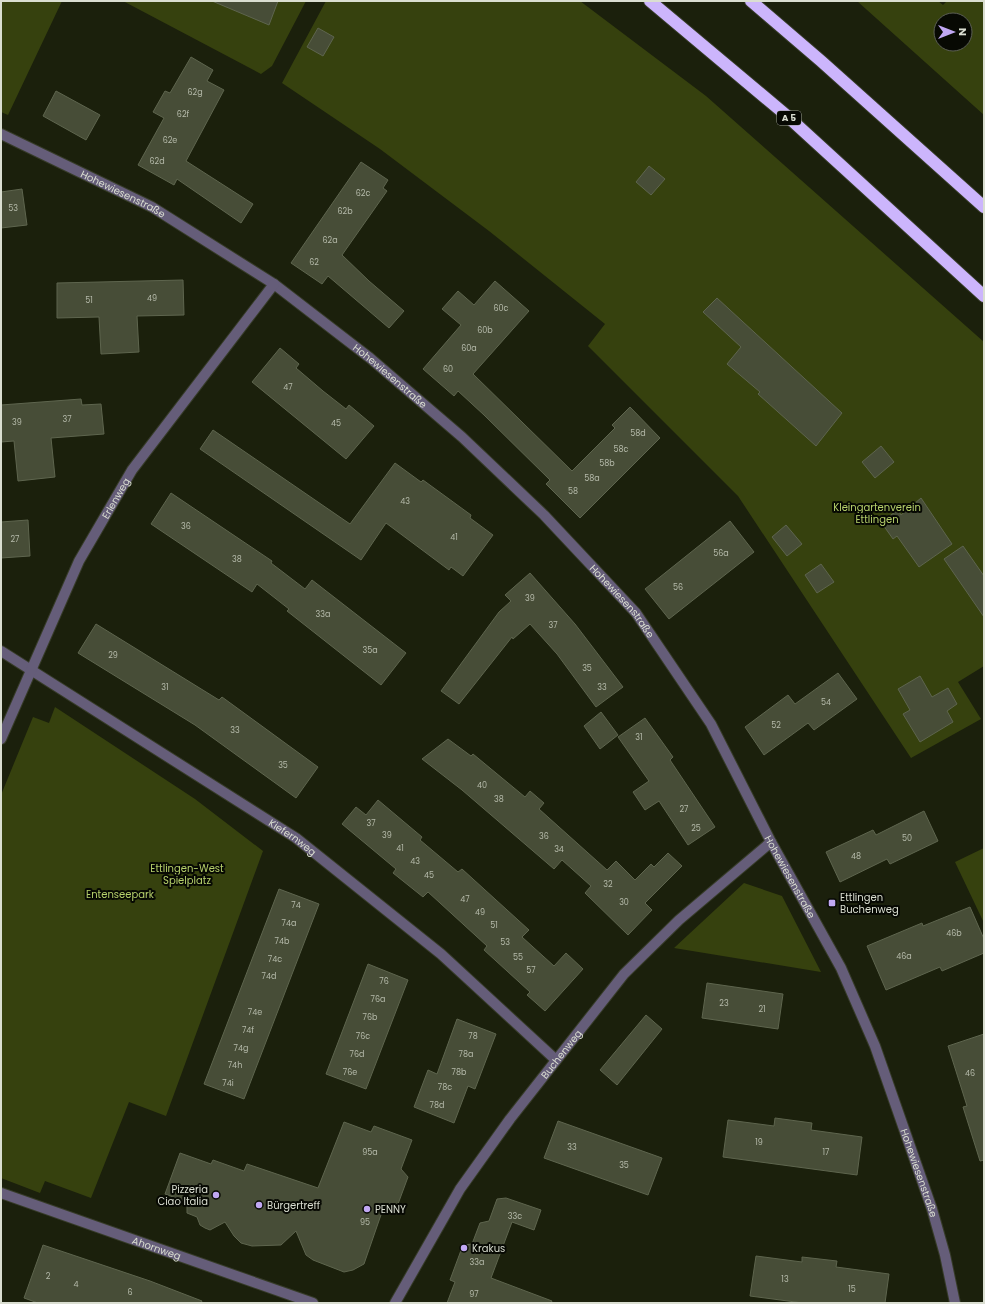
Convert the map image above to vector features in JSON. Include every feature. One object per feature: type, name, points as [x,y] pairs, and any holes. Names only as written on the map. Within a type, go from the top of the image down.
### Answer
[{"type":"highway","name":"A 5","points":[[650,1],[786,115],[984,296]]},
{"type":"highway","points":[[751,1],[832,71],[984,207]]},
{"type":"street","name":"Hohewiesenstraße","points":[[1,134],[152,207],[274,284],[370,358],[462,437],[544,515],[636,613],[711,724],[771,842],[841,968],[875,1046],[932,1209],[945,1255],[955,1303]]},
{"type":"street","name":"Erlenweg","points":[[1,739],[79,561],[132,470],[274,284]]},
{"type":"street","name":"Kiefernweg","points":[[1,651],[296,838],[441,954],[556,1060]]},
{"type":"street","name":"Buchenweg","points":[[395,1303],[460,1189],[510,1119],[624,974],[679,920],[771,842]]},
{"type":"street","name":"Ahornweg","points":[[1,1193],[313,1303]]},
{"type":"green space","points":[[1,1],[62,1],[8,115],[1,112]]},
{"type":"green space","points":[[123,1],[306,1],[272,66],[261,74]]},
{"type":"green space","name":"Kleingartenverein Ettlingen","points":[[326,1],[580,1],[706,96],[984,342],[984,666],[958,682],[981,719],[911,758],[738,496],[588,346],[605,324],[489,231],[380,149],[282,83]]},
{"type":"green space","points":[[857,1],[938,1],[943,5],[947,1],[984,1],[984,115]]},
{"type":"green space","name":"Entenseepark","points":[[55,707],[195,799],[263,851],[166,1116],[129,1102],[91,1198],[45,1181],[40,1193],[1,1178],[1,795],[33,717],[49,723]]},
{"type":"green space","points":[[984,848],[984,923],[955,862]]},
{"type":"green space","points":[[744,883],[782,896],[821,972],[674,948]]},
{"type":"building","points":[[212,1],[278,1],[269,25]]},
{"type":"building","points":[[318,28],[334,37],[323,56],[307,47]]},
{"type":"building","points":[[191,57],[213,70],[207,81],[224,90],[186,161],[253,204],[241,223],[177,179],[174,185],[138,165],[164,118],[153,112],[165,91],[170,93]]},
{"type":"building","points":[[56,91],[100,115],[86,140],[43,116]]},
{"type":"building","points":[[361,162],[388,180],[383,188],[387,191],[342,255],[404,311],[389,328],[328,276],[322,284],[291,263]]},
{"type":"building","points":[[649,166],[665,179],[651,195],[636,182]]},
{"type":"building","points":[[22,189],[27,225],[1,228],[1,192]]},
{"type":"building","points":[[183,280],[184,315],[137,316],[139,352],[101,354],[99,317],[57,318],[57,283]]},
{"type":"building","points":[[495,281],[529,311],[473,374],[572,471],[615,428],[612,425],[630,407],[660,438],[580,518],[546,484],[550,480],[484,415],[458,391],[454,396],[423,369],[461,325],[442,309],[458,291],[474,305]]},
{"type":"building","points":[[717,298],[842,413],[816,446],[758,394],[760,392],[727,364],[741,347],[703,312]]},
{"type":"building","points":[[280,348],[299,364],[296,368],[323,391],[346,409],[349,405],[374,426],[346,459],[252,382]]},
{"type":"building","points":[[81,399],[82,405],[101,404],[104,434],[51,438],[55,477],[18,481],[14,441],[1,442],[1,405]]},
{"type":"building","points":[[213,430],[350,524],[395,463],[421,482],[423,480],[471,515],[470,518],[493,535],[463,576],[451,567],[449,570],[386,523],[361,560],[200,449]]},
{"type":"building","points":[[881,446],[894,462],[875,478],[862,462]]},
{"type":"building","points":[[171,493],[272,561],[271,563],[305,589],[312,580],[406,653],[381,685],[287,611],[289,609],[257,584],[252,592],[151,524]]},
{"type":"building","points":[[921,498],[952,544],[919,567],[897,536],[893,539],[881,522],[898,510],[901,515]]},
{"type":"building","points":[[28,520],[30,556],[1,558],[1,522]]},
{"type":"building","points":[[730,521],[754,552],[669,619],[645,589]]},
{"type":"building","points":[[786,525],[802,544],[787,556],[772,537]]},
{"type":"building","points":[[963,546],[984,576],[984,617],[944,559]]},
{"type":"building","points":[[821,564],[834,582],[817,593],[805,575]]},
{"type":"building","points":[[530,573],[575,624],[623,687],[596,707],[557,654],[530,624],[513,639],[512,637],[459,704],[441,691],[499,612],[511,601],[505,595]]},
{"type":"building","points":[[96,624],[219,700],[222,697],[318,767],[296,798],[195,725],[78,653]]},
{"type":"building","points":[[838,673],[857,699],[814,730],[808,723],[764,755],[745,727],[788,695],[795,704]]},
{"type":"building","points":[[920,676],[932,697],[948,688],[957,704],[947,711],[953,722],[920,742],[903,714],[910,710],[898,689]]},
{"type":"building","points":[[601,712],[618,735],[600,749],[584,726]]},
{"type":"building","points":[[645,718],[673,757],[670,760],[715,827],[688,845],[659,801],[645,810],[633,792],[649,781],[618,737]]},
{"type":"building","points":[[448,739],[471,756],[473,754],[525,797],[530,791],[544,803],[539,809],[607,870],[616,861],[635,880],[651,864],[654,867],[668,853],[682,866],[645,903],[652,910],[628,935],[585,893],[591,886],[562,860],[554,869],[462,790],[422,759]]},
{"type":"building","points":[[378,800],[422,837],[420,840],[458,872],[462,869],[529,930],[522,937],[554,966],[566,953],[583,969],[545,1011],[527,995],[530,992],[484,950],[487,946],[428,892],[423,897],[393,873],[396,869],[342,824],[356,807],[366,815]]},
{"type":"building","points":[[924,811],[938,841],[890,864],[887,859],[840,882],[826,852],[873,830],[876,835]]},
{"type":"building","points":[[279,889],[319,904],[244,1099],[204,1084]]},
{"type":"building","points":[[970,907],[984,939],[984,953],[942,971],[940,967],[886,990],[867,946],[922,923],[923,926]]},
{"type":"building","points":[[368,964],[408,980],[366,1089],[326,1074]]},
{"type":"building","points":[[707,983],[783,994],[778,1029],[702,1018]]},
{"type":"building","points":[[646,1015],[662,1029],[617,1085],[600,1070]]},
{"type":"building","points":[[457,1019],[496,1034],[475,1089],[468,1086],[454,1123],[414,1107],[428,1070],[437,1074]]},
{"type":"building","points":[[984,1034],[984,1160],[980,1161],[963,1107],[967,1106],[948,1046]]},
{"type":"building","points":[[775,1118],[812,1123],[811,1130],[862,1137],[857,1175],[723,1157],[728,1120],[774,1126]]},
{"type":"building","points":[[558,1121],[662,1158],[648,1195],[544,1158]]},
{"type":"building","points":[[344,1122],[371,1132],[374,1126],[412,1140],[401,1169],[408,1177],[398,1204],[383,1209],[364,1264],[353,1270],[344,1272],[313,1260],[306,1255],[296,1231],[281,1245],[252,1246],[241,1243],[234,1236],[225,1222],[210,1230],[205,1228],[200,1225],[197,1217],[187,1213],[187,1202],[165,1194],[180,1153],[211,1164],[213,1160],[244,1171],[247,1164],[318,1188]]},
{"type":"building","points":[[506,1198],[541,1210],[534,1230],[512,1222],[491,1278],[552,1301],[551,1303],[447,1303],[455,1282],[450,1280],[463,1245],[472,1244],[480,1223],[489,1221],[497,1199]]},
{"type":"building","points":[[43,1245],[150,1281],[202,1301],[201,1303],[38,1303],[24,1298]]},
{"type":"building","points":[[756,1256],[802,1262],[802,1257],[837,1261],[836,1267],[889,1274],[885,1303],[803,1303],[750,1296]]},
{"type":"place","name":"Ettlingen Buchenweg","points":[[832,903]]},
{"type":"place","name":"Pizzeria Ciao Italia","points":[[216,1195]]},
{"type":"place","name":"Bürgertreff","points":[[259,1205]]},
{"type":"place","name":"PENNY","points":[[367,1209]]},
{"type":"place","name":"Krakus","points":[[464,1248]]},
{"type":"park label","name":"Ettlingen-West Spielplatz","points":[[187,874]]}]
